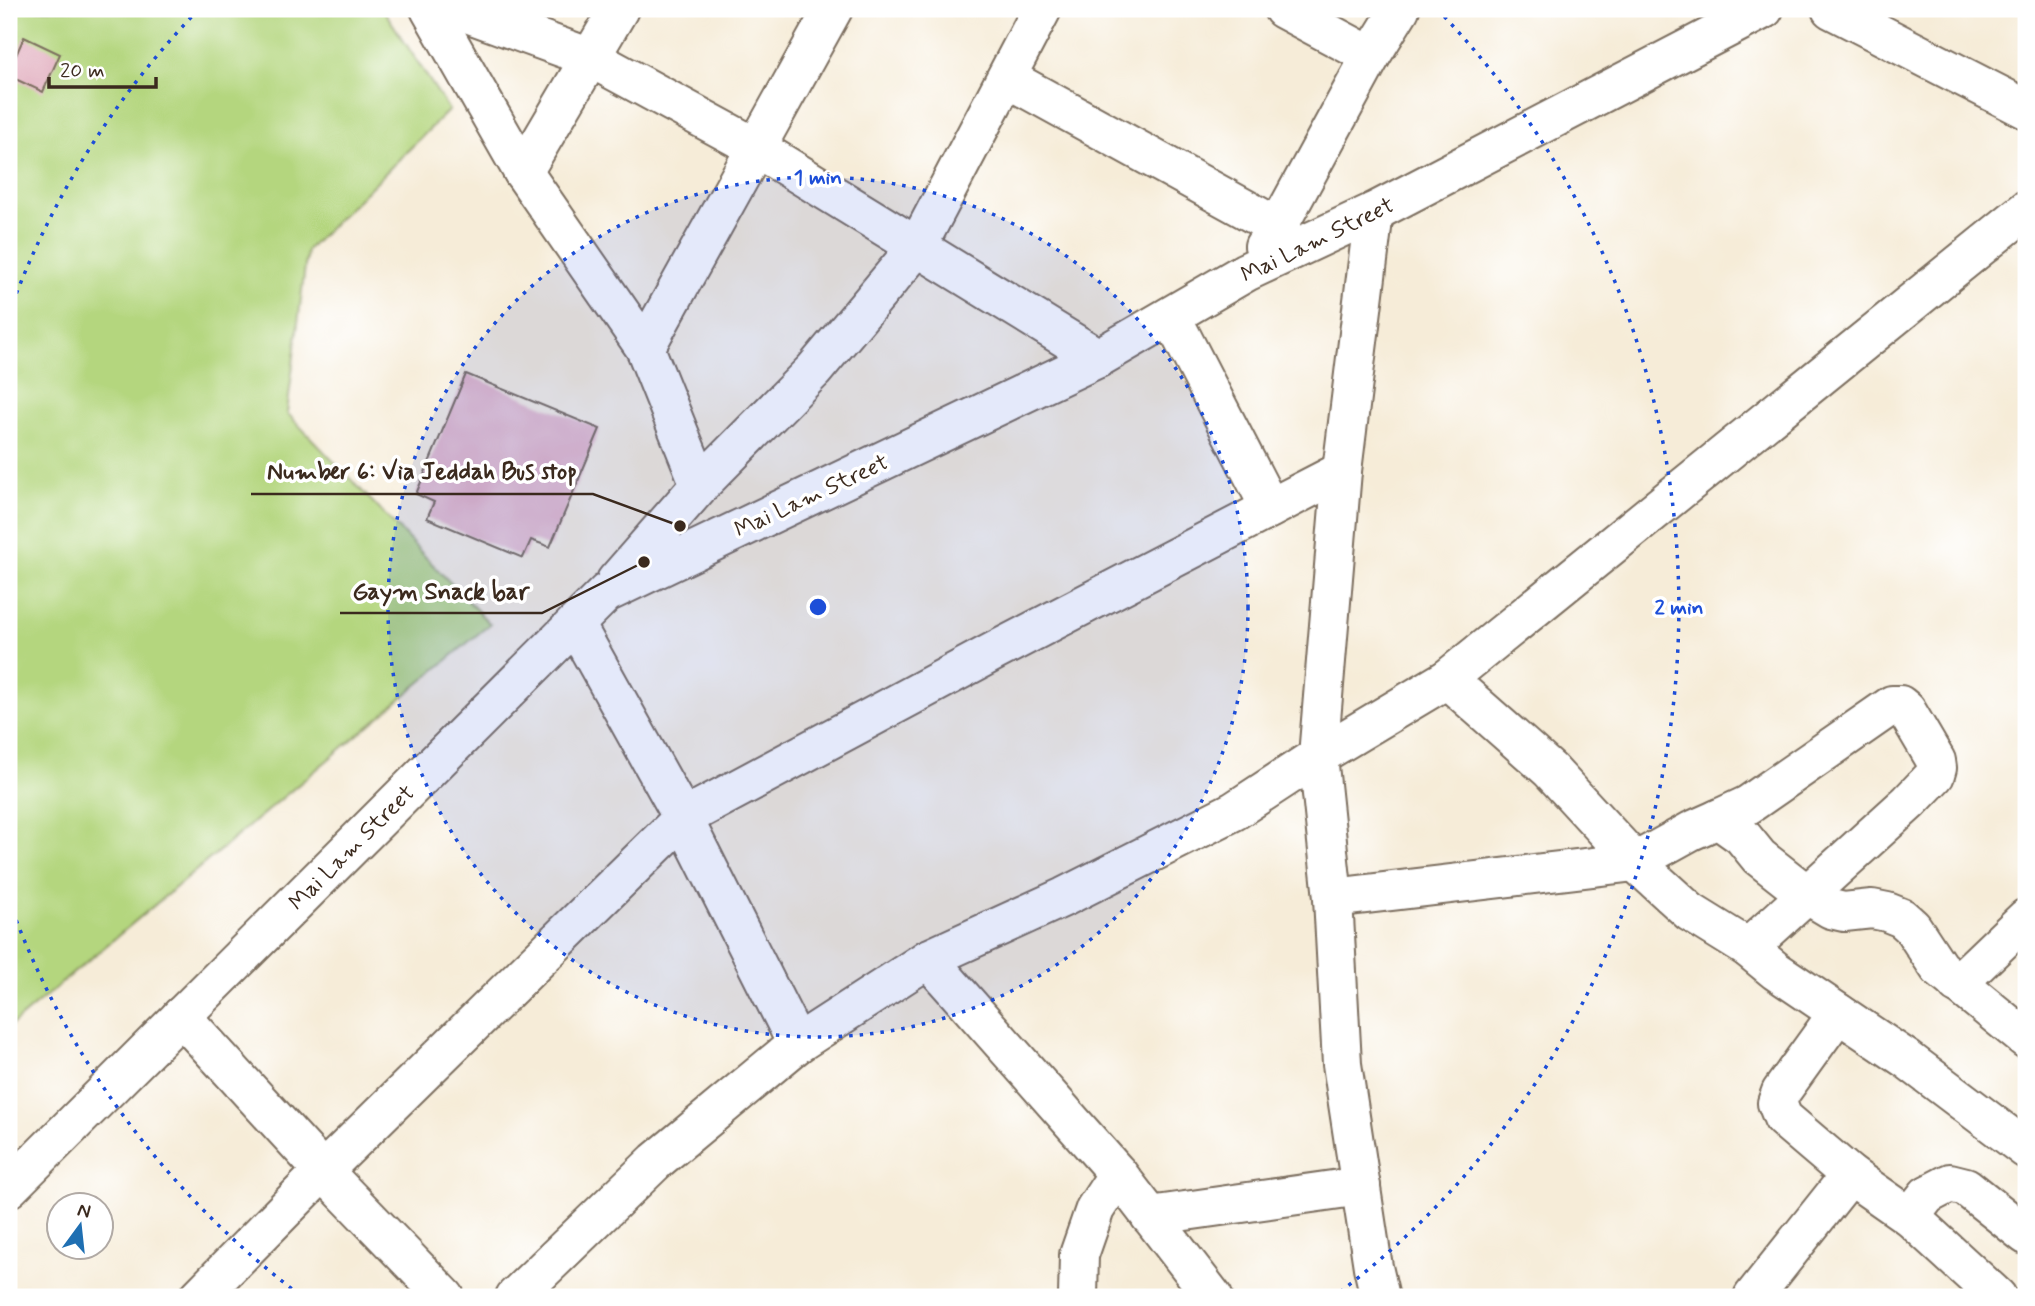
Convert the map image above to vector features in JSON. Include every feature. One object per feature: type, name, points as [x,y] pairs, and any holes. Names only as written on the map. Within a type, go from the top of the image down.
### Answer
[{"type":"street","points":[[430,9],[523,172],[645,348],[700,485]]},
{"type":"street","points":[[456,9],[591,58],[755,148],[1098,358]]},
{"type":"street","points":[[523,172],[619,9]]},
{"type":"street","points":[[645,348],[834,9]]},
{"type":"street","points":[[606,593],[700,485],[814,370],[917,247],[1042,9]]},
{"type":"street","points":[[1283,9],[1371,56]]},
{"type":"street","points":[[1246,272],[1278,227],[1371,56],[1401,9]]},
{"type":"street","name":"Mai Lam Street","points":[[9,1188],[606,593],[1098,358],[1246,272],[1374,212],[1764,9]]},
{"type":"street","points":[[1830,9],[2026,110]]},
{"type":"street","points":[[1006,78],[1278,227]]},
{"type":"street","points":[[515,1297],[656,1161],[797,1044],[928,959],[1064,897],[1234,811],[1318,756],[1447,679],[2026,210]]},
{"type":"street","points":[[1374,212],[1342,471],[1318,756],[1333,898],[1342,1063],[1373,1267],[1380,1297]]},
{"type":"street","points":[[1171,316],[1270,508]]},
{"type":"street","points":[[199,1297],[323,1171],[683,818],[983,657],[1342,471]]},
{"type":"street","points":[[575,624],[683,818],[797,1044]]},
{"type":"street","points":[[1447,679],[1550,770],[1636,862],[1690,912],[1748,948],[1776,971],[1909,1060],[2026,1149]]},
{"type":"street","points":[[1333,898],[1636,862],[1691,831],[1748,805],[1892,705],[1899,705],[1906,710],[1936,761],[1935,775],[1909,802],[1748,948]]},
{"type":"street","points":[[1718,819],[1742,836],[1759,857],[1806,894],[1831,909],[1844,912],[1872,909],[1902,918],[1913,927],[1939,968],[2026,1039]]},
{"type":"street","points":[[1957,984],[2023,927]]},
{"type":"street","points":[[928,959],[1118,1174],[1213,1297]]},
{"type":"street","points":[[1838,1013],[1781,1092],[1777,1103],[1783,1118],[1850,1175],[1910,1217],[1997,1297]]},
{"type":"street","points":[[181,1016],[323,1171],[445,1297]]},
{"type":"street","points":[[1078,1297],[1079,1255],[1095,1209],[1118,1174]]},
{"type":"street","points":[[1753,1297],[1850,1175]]},
{"type":"street","points":[[1910,1217],[1927,1195],[1950,1183],[1966,1187],[2026,1235]]},
{"type":"street","points":[[1150,1216],[1361,1186]]},
{"type":"green space","points":[[9,9],[383,9],[449,110],[307,250],[287,413],[490,624],[9,1027]]},
{"type":"building","points":[[24,37],[60,54],[43,92],[9,76]]},
{"type":"building","points":[[466,374],[600,429],[550,547],[531,540],[523,558],[427,518],[434,502],[416,494]]},
{"type":"place","name":"Number 6: Via Jeddah Bus stop","points":[[680,526]]},
{"type":"place","name":"Gaym Snack bar","points":[[644,562]]}]
